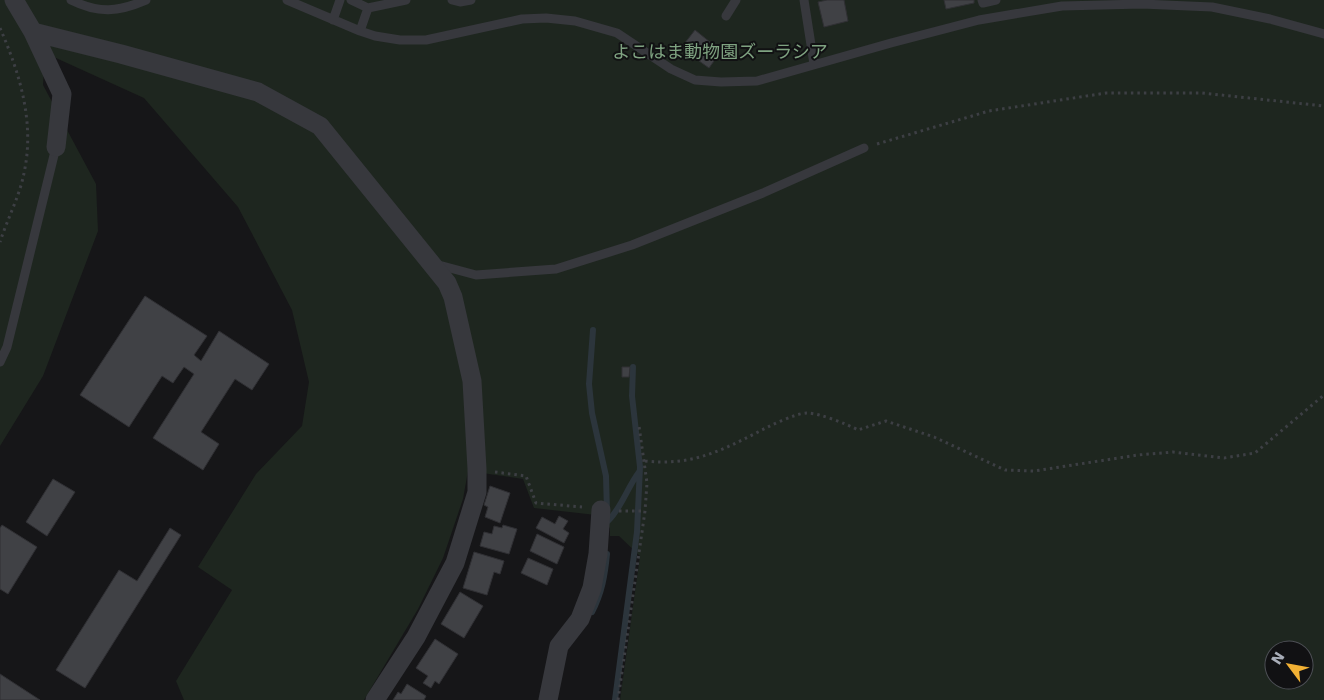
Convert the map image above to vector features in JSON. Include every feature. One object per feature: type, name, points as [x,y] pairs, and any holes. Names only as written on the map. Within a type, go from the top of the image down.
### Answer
[{"type":"street","points":[[14,0],[33,32],[62,94],[56,147]]},
{"type":"street","points":[[33,32],[122,54],[258,92],[320,126],[447,284],[453,297],[472,381],[477,492],[455,563],[416,637],[375,700]]},
{"type":"street","points":[[548,700],[559,646],[580,619],[592,588],[603,510]]},
{"type":"lane","points":[[71,0],[85,7],[107,11],[131,6],[146,0]]},
{"type":"lane","points":[[288,0],[360,31],[374,36],[400,40],[426,40],[522,19],[546,18],[576,21],[617,33],[671,69],[695,80],[721,82],[757,81],[979,20],[1062,3],[1142,4],[1212,8],[1270,19],[1324,34]]},
{"type":"lane","points":[[333,20],[340,0]]},
{"type":"lane","points":[[352,0],[368,8],[406,0]]},
{"type":"lane","points":[[452,0],[460,2],[471,0]]},
{"type":"lane","points":[[726,16],[736,0]]},
{"type":"lane","points":[[804,0],[814,64]]},
{"type":"lane","points":[[982,0],[983,3],[996,0]]},
{"type":"lane","points":[[360,31],[368,8]]},
{"type":"lane","points":[[0,362],[7,347],[56,147]]},
{"type":"lane","points":[[432,263],[476,275],[556,269],[641,241],[763,193],[864,148]]},
{"type":"path","points":[[0,28],[15,62],[26,107],[28,137],[24,174],[0,242]]},
{"type":"path","points":[[864,148],[990,111],[1106,93],[1202,92],[1324,106]]},
{"type":"path","points":[[645,461],[666,464],[703,457],[777,422],[807,413],[844,422],[858,430],[886,421],[934,437],[1005,470],[1034,471],[1138,455],[1173,452],[1224,458],[1255,453],[1324,395]]},
{"type":"path","points":[[618,700],[646,511],[647,483],[639,426]]},
{"type":"path","points":[[477,469],[526,476],[536,503],[603,510],[646,511]]},
{"type":"green space","name":"よこはま動物園ズーラシア","points":[[0,0],[1324,0],[1324,700],[620,700],[640,556],[619,536],[610,536],[610,528],[596,515],[534,508],[523,479],[468,471],[463,499],[443,558],[418,609],[364,700],[184,700],[176,681],[232,590],[198,567],[256,474],[302,426],[309,382],[292,310],[238,207],[144,98],[45,53],[43,85],[96,184],[98,231],[43,376],[0,446]]},
{"type":"building","points":[[844,0],[848,21],[824,27],[818,2]]},
{"type":"building","points":[[944,0],[974,0],[974,3],[946,9]]},
{"type":"building","points":[[695,30],[721,51],[709,68],[681,48]]},
{"type":"building","points":[[145,296],[207,336],[194,355],[201,361],[219,331],[269,364],[252,390],[235,379],[201,432],[219,444],[203,470],[153,438],[194,374],[184,367],[173,383],[162,376],[129,427],[80,395]]},
{"type":"building","points":[[622,367],[630,367],[629,377],[622,377]]},
{"type":"building","points":[[53,479],[75,492],[47,536],[26,522]]},
{"type":"building","points":[[490,486],[510,493],[500,523],[485,517],[488,507],[484,505]]},
{"type":"building","points":[[559,516],[568,521],[563,529],[569,533],[564,543],[536,528],[542,517],[555,524]]},
{"type":"building","points":[[2,525],[37,547],[8,594],[0,589],[0,528]]},
{"type":"building","points":[[503,525],[517,529],[509,554],[480,546],[484,532],[492,534],[494,526],[502,528]]},
{"type":"building","points":[[170,528],[181,535],[85,688],[56,670],[119,570],[137,581]]},
{"type":"building","points":[[537,534],[564,547],[557,564],[530,551]]},
{"type":"building","points":[[474,552],[504,561],[500,574],[494,572],[487,595],[463,588]]},
{"type":"building","points":[[528,558],[553,569],[547,585],[521,573]]},
{"type":"building","points":[[460,592],[483,606],[464,638],[441,624]]},
{"type":"building","points":[[435,639],[458,654],[439,684],[435,681],[431,688],[423,683],[428,676],[416,668]]},
{"type":"building","points":[[0,674],[40,700],[0,700]]},
{"type":"building","points":[[407,684],[426,696],[424,700],[393,700],[398,692],[401,694]]},
{"type":"waterway","points":[[593,330],[589,384],[592,413],[606,476],[607,512]]},
{"type":"waterway","points":[[615,700],[637,532],[640,467],[632,396],[633,367]]},
{"type":"waterway","points":[[608,521],[617,510],[639,472]]},
{"type":"waterway","points":[[592,612],[602,584],[607,554]]}]
